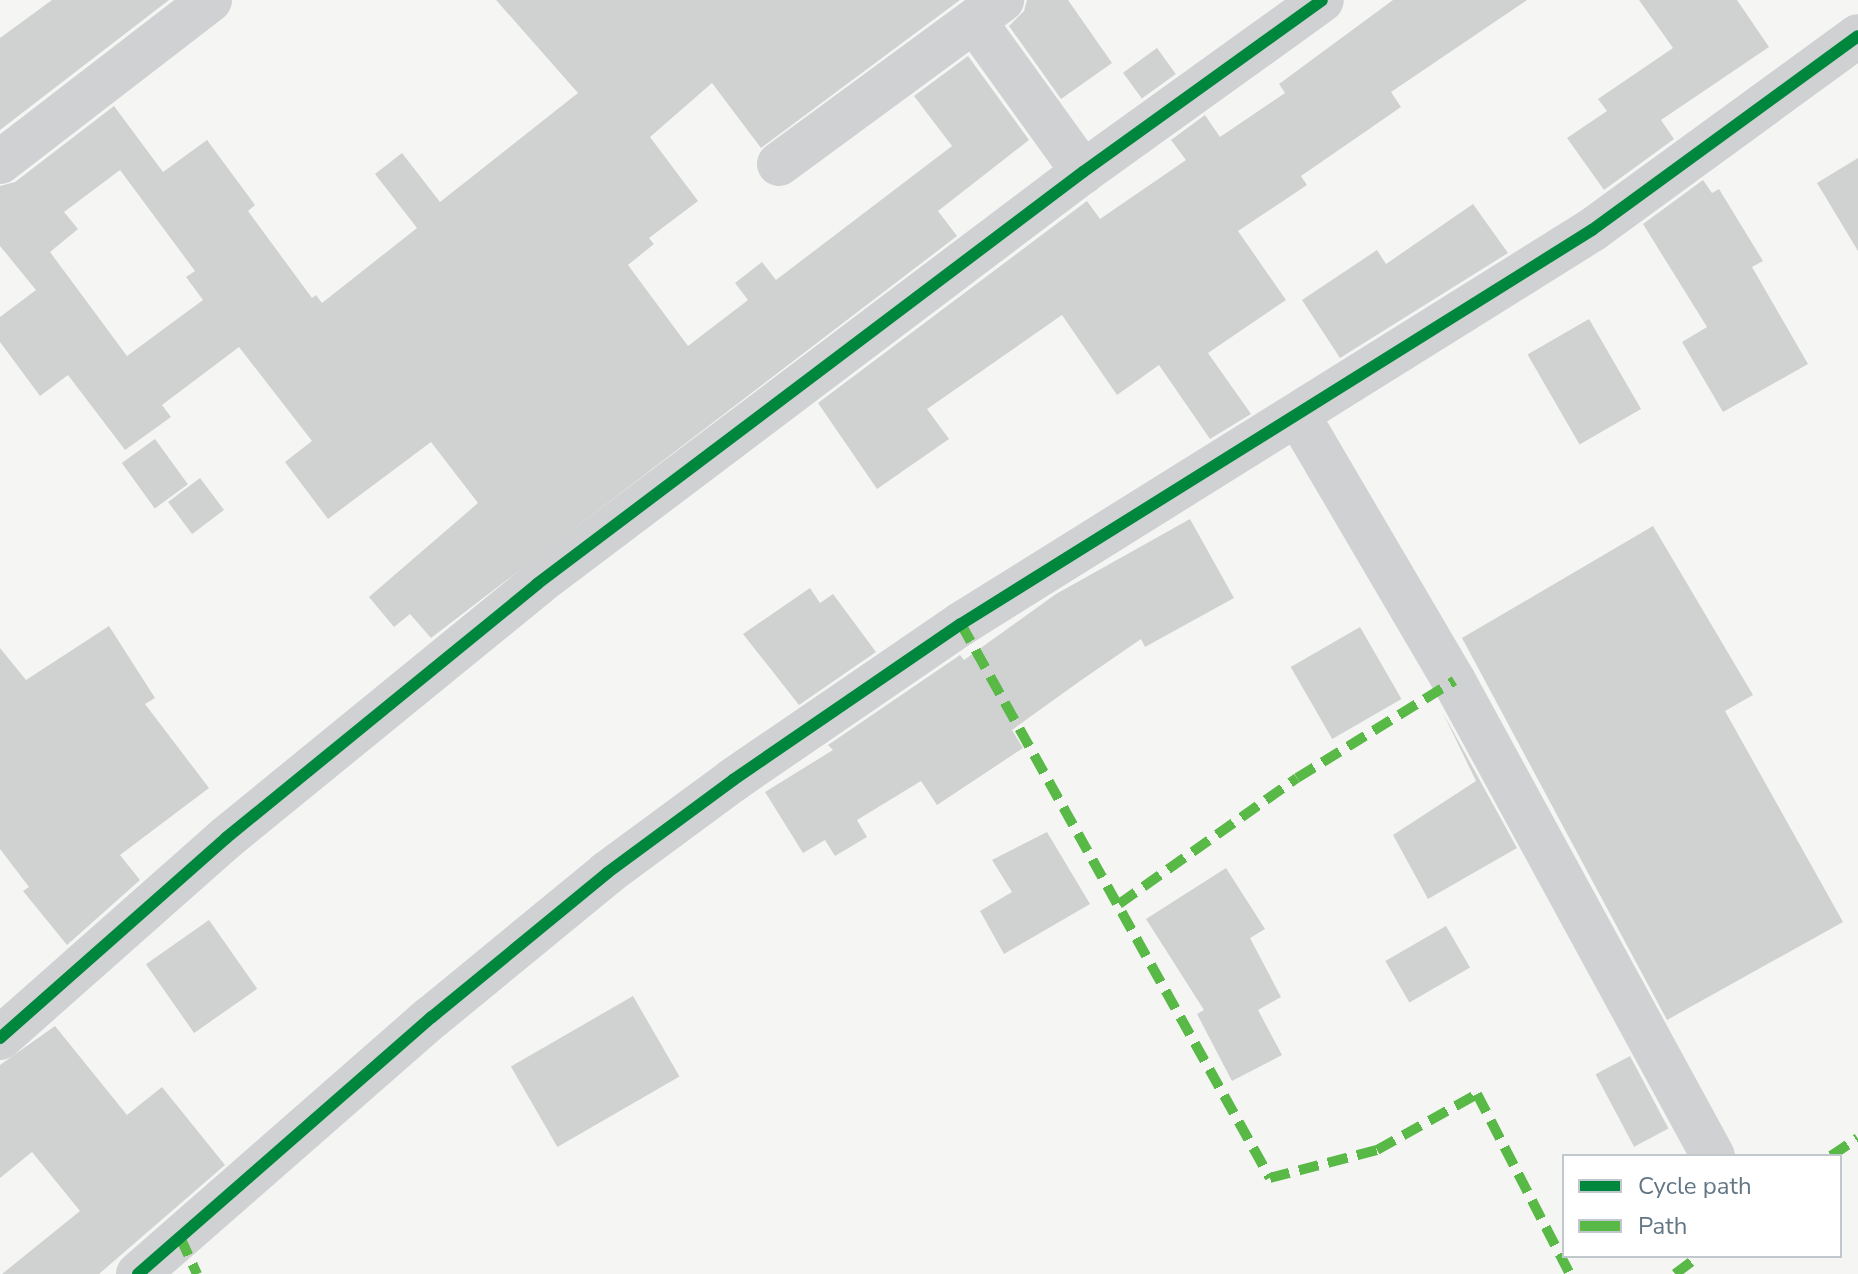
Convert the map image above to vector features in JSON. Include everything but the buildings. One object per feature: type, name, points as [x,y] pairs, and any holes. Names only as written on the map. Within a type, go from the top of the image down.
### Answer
[{"type":"street","points":[[0,162],[210,0]]},
{"type":"street","points":[[0,1038],[226,838],[537,584],[1083,172],[1322,0]]},
{"type":"street","points":[[779,164],[988,11],[1083,172]]},
{"type":"street","points":[[138,1274],[432,1017],[607,873],[733,780],[961,624],[1299,417],[1592,230],[1858,36]]},
{"type":"street","points":[[1299,417],[1454,681],[1712,1154]]},
{"type":"marked path","points":[[961,624],[1270,1178],[1377,1150],[1477,1094],[1570,1274]]},
{"type":"marked path","points":[[1119,904],[1297,778],[1454,681]]},
{"type":"marked path","points":[[1834,1154],[1858,1138]]},
{"type":"marked path","points":[[180,1237],[197,1274]]},
{"type":"marked path","points":[[1675,1274],[1696,1258]]},
{"type":"cycle path","points":[[0,1038],[226,838],[537,584],[1083,172],[1322,0]]},
{"type":"cycle path","points":[[138,1274],[432,1017],[607,873],[733,780],[961,624],[1592,230],[1858,36]]}]
